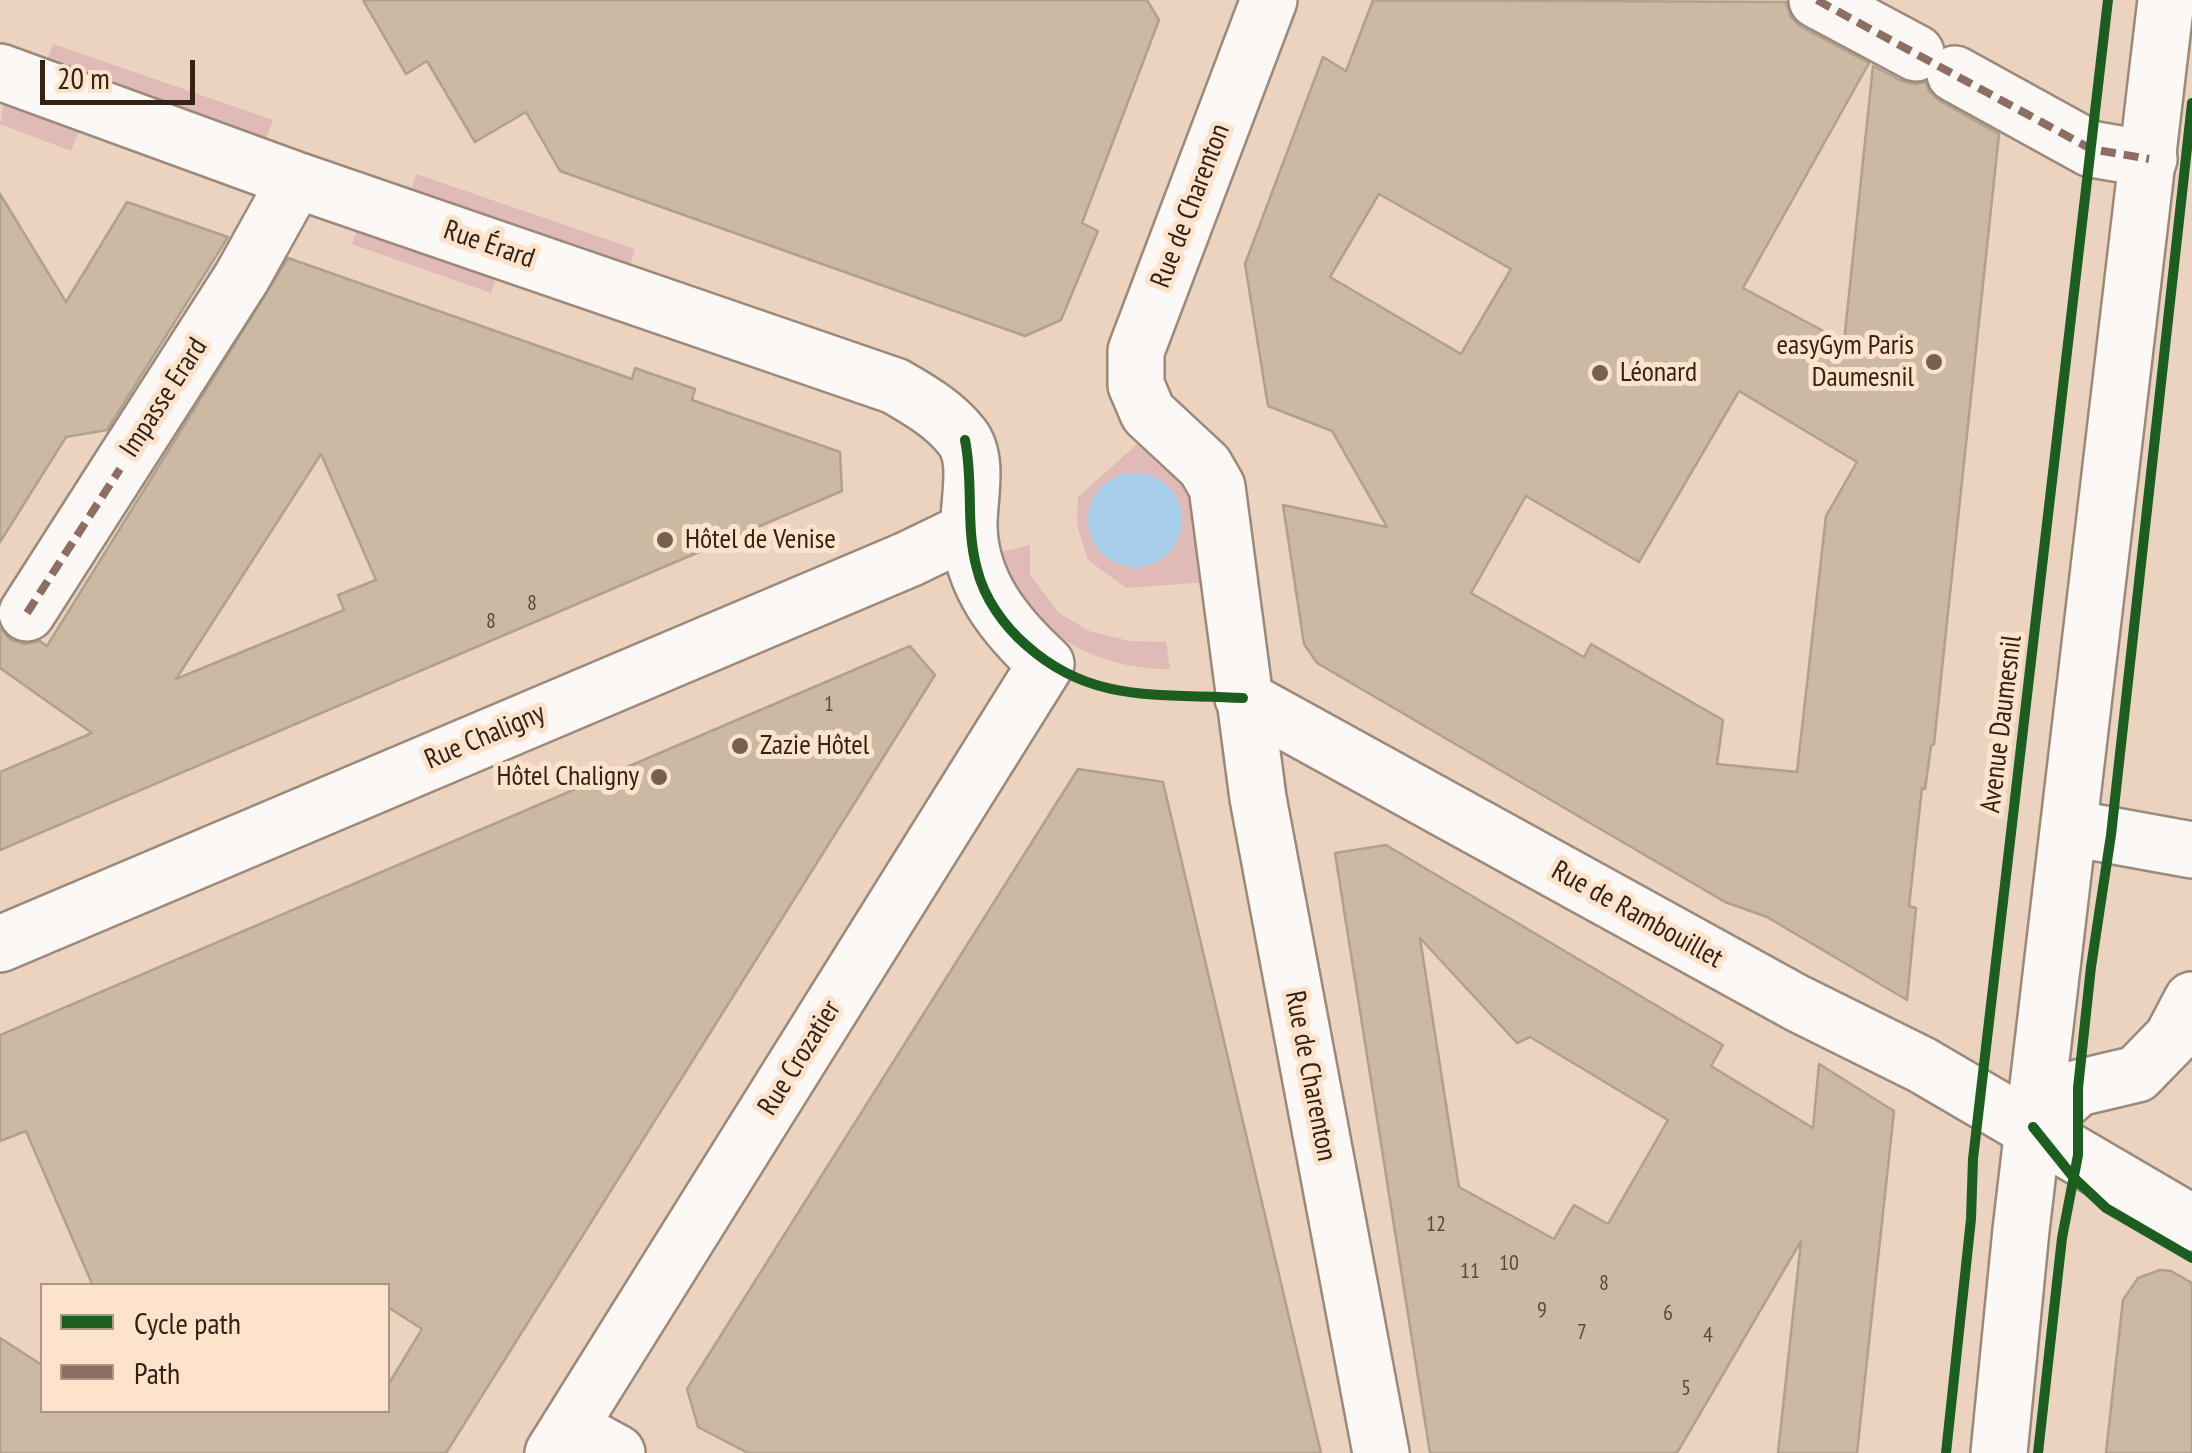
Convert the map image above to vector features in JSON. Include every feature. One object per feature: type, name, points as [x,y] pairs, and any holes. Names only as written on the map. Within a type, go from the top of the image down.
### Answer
[{"type":"street","name":"Rue de Charenton","points":[[1269,0],[1136,351],[1136,385],[1148,413],[1205,466],[1217,487],[1258,798],[1381,1453]]},
{"type":"street","points":[[1817,0],[2091,148],[2149,159]]},
{"type":"street","points":[[1999,1453],[2033,1127],[2166,0]]},
{"type":"street","name":"Rue Érard","points":[[0,72],[296,180],[895,386],[933,409],[964,440],[971,468],[969,530]]},
{"type":"street","name":"Impasse Erard","points":[[27,613],[242,277],[296,180]]},
{"type":"street","name":"Rue Crozatier","points":[[561,1440],[1046,664],[1013,634],[992,606],[978,572],[969,530]]},
{"type":"street","name":"Rue Chaligny","points":[[0,944],[969,530]]},
{"type":"street","name":"Rue de Rambouillet","points":[[1243,698],[1797,1003],[1922,1065],[2192,1222]]},
{"type":"street","points":[[2070,828],[2192,850]]},
{"type":"street","points":[[2033,1127],[2078,1088],[2137,1074],[2172,1038],[2192,1000]]},
{"type":"street","points":[[561,1440],[617,1453]]},
{"type":"shaded area","points":[[53,44],[273,120],[263,146],[44,69]]},
{"type":"shaded area","points":[[5,96],[81,125],[71,151],[0,124]]},
{"type":"shaded area","points":[[416,174],[635,249],[628,272],[409,197]]},
{"type":"shaded area","points":[[360,223],[498,271],[491,293],[352,244]]},
{"type":"shaded area","points":[[1145,437],[1187,474],[1208,582],[1126,588],[1088,560],[1077,525],[1078,497]],"holes":[[[1092,500],[1178,500],[1182,527],[1155,561],[1140,565],[1099,551],[1088,527]]]},
{"type":"shaded area","points":[[1030,545],[1030,575],[1059,613],[1089,631],[1129,641],[1166,642],[1170,669],[1114,662],[1064,639],[1042,623],[1010,579],[1001,552]]},
{"type":"water","points":[[1135,473],[1153,476],[1168,487],[1179,502],[1179,538],[1168,553],[1153,564],[1135,567],[1117,564],[1102,553],[1091,538],[1088,520],[1091,502],[1102,487],[1117,476]]},
{"type":"building","points":[[363,0],[1147,0],[1159,20],[1082,223],[1098,231],[1061,320],[1025,336],[560,171],[526,112],[475,142],[427,61],[406,74]]},
{"type":"building","points":[[1373,0],[1786,2],[1791,17],[1801,27],[1869,63],[1743,288],[1844,342],[1873,66],[1902,81],[1926,82],[1940,101],[1999,134],[1934,744],[1925,789],[1922,788],[1909,906],[1916,908],[1907,1000],[1767,917],[1725,902],[1317,663],[1304,644],[1283,505],[1387,527],[1332,431],[1268,406],[1245,264],[1323,57],[1346,71]],"holes":[[[1379,194],[1511,269],[1461,354],[1330,277]],[[1739,391],[1857,462],[1826,516],[1797,772],[1717,764],[1723,720],[1591,644],[1584,657],[1471,593],[1526,496],[1639,562]]]},
{"type":"building","points":[[0,194],[66,302],[127,202],[228,237],[107,430],[66,437],[0,542]]},
{"type":"building","points":[[288,258],[632,379],[635,368],[695,389],[692,400],[840,452],[842,491],[0,850],[0,772],[92,733],[0,668],[0,628],[11,640],[25,644],[40,641],[47,646]],"holes":[[[321,454],[376,580],[338,595],[344,610],[176,679]]]},
{"type":"building","points":[[910,646],[935,675],[446,1453],[0,1453],[0,1338],[40,1364],[40,1413],[390,1413],[390,1382],[422,1329],[390,1308],[390,1283],[92,1283],[26,1131],[0,1141],[0,1035]]},
{"type":"building","points":[[1078,769],[1163,782],[1321,1453],[748,1453],[698,1427],[687,1389]]},
{"type":"building","points":[[1386,845],[1723,1045],[1711,1066],[1813,1128],[1819,1064],[1894,1111],[1857,1453],[1778,1453],[1801,1241],[1677,1453],[1430,1453],[1335,853]],"holes":[[[1420,938],[1517,1043],[1530,1037],[1668,1120],[1608,1224],[1574,1205],[1554,1239],[1459,1187]]]},
{"type":"building","points":[[2160,1270],[2171,1271],[2192,1283],[2192,1453],[2106,1453],[2123,1300],[2138,1278]]},
{"type":"marked path","points":[[1817,0],[2091,149],[2149,159]]},
{"type":"marked path","points":[[27,613],[120,469]]},
{"type":"cycle path","name":"Avenue Daumesnil","points":[[1946,1453],[1971,1219],[1973,1159],[2108,0]]},
{"type":"cycle path","points":[[2038,1453],[2062,1238],[2078,1155],[2078,1088],[2091,967],[2111,835],[2192,103]]},
{"type":"cycle path","points":[[965,440],[971,537],[980,580],[1003,620],[1026,645],[1051,664],[1102,687],[1156,695],[1243,698]]},
{"type":"cycle path","points":[[2033,1127],[2074,1178],[2106,1208],[2192,1258]]},
{"type":"place","name":"easyGym Paris Daumesnil","points":[[1934,362]]},
{"type":"place","name":"Léonard","points":[[1600,373]]},
{"type":"place","name":"Hôtel de Venise","points":[[665,540]]},
{"type":"place","name":"Zazie Hôtel","points":[[740,746]]},
{"type":"place","name":"Hôtel Chaligny","points":[[659,777]]}]
